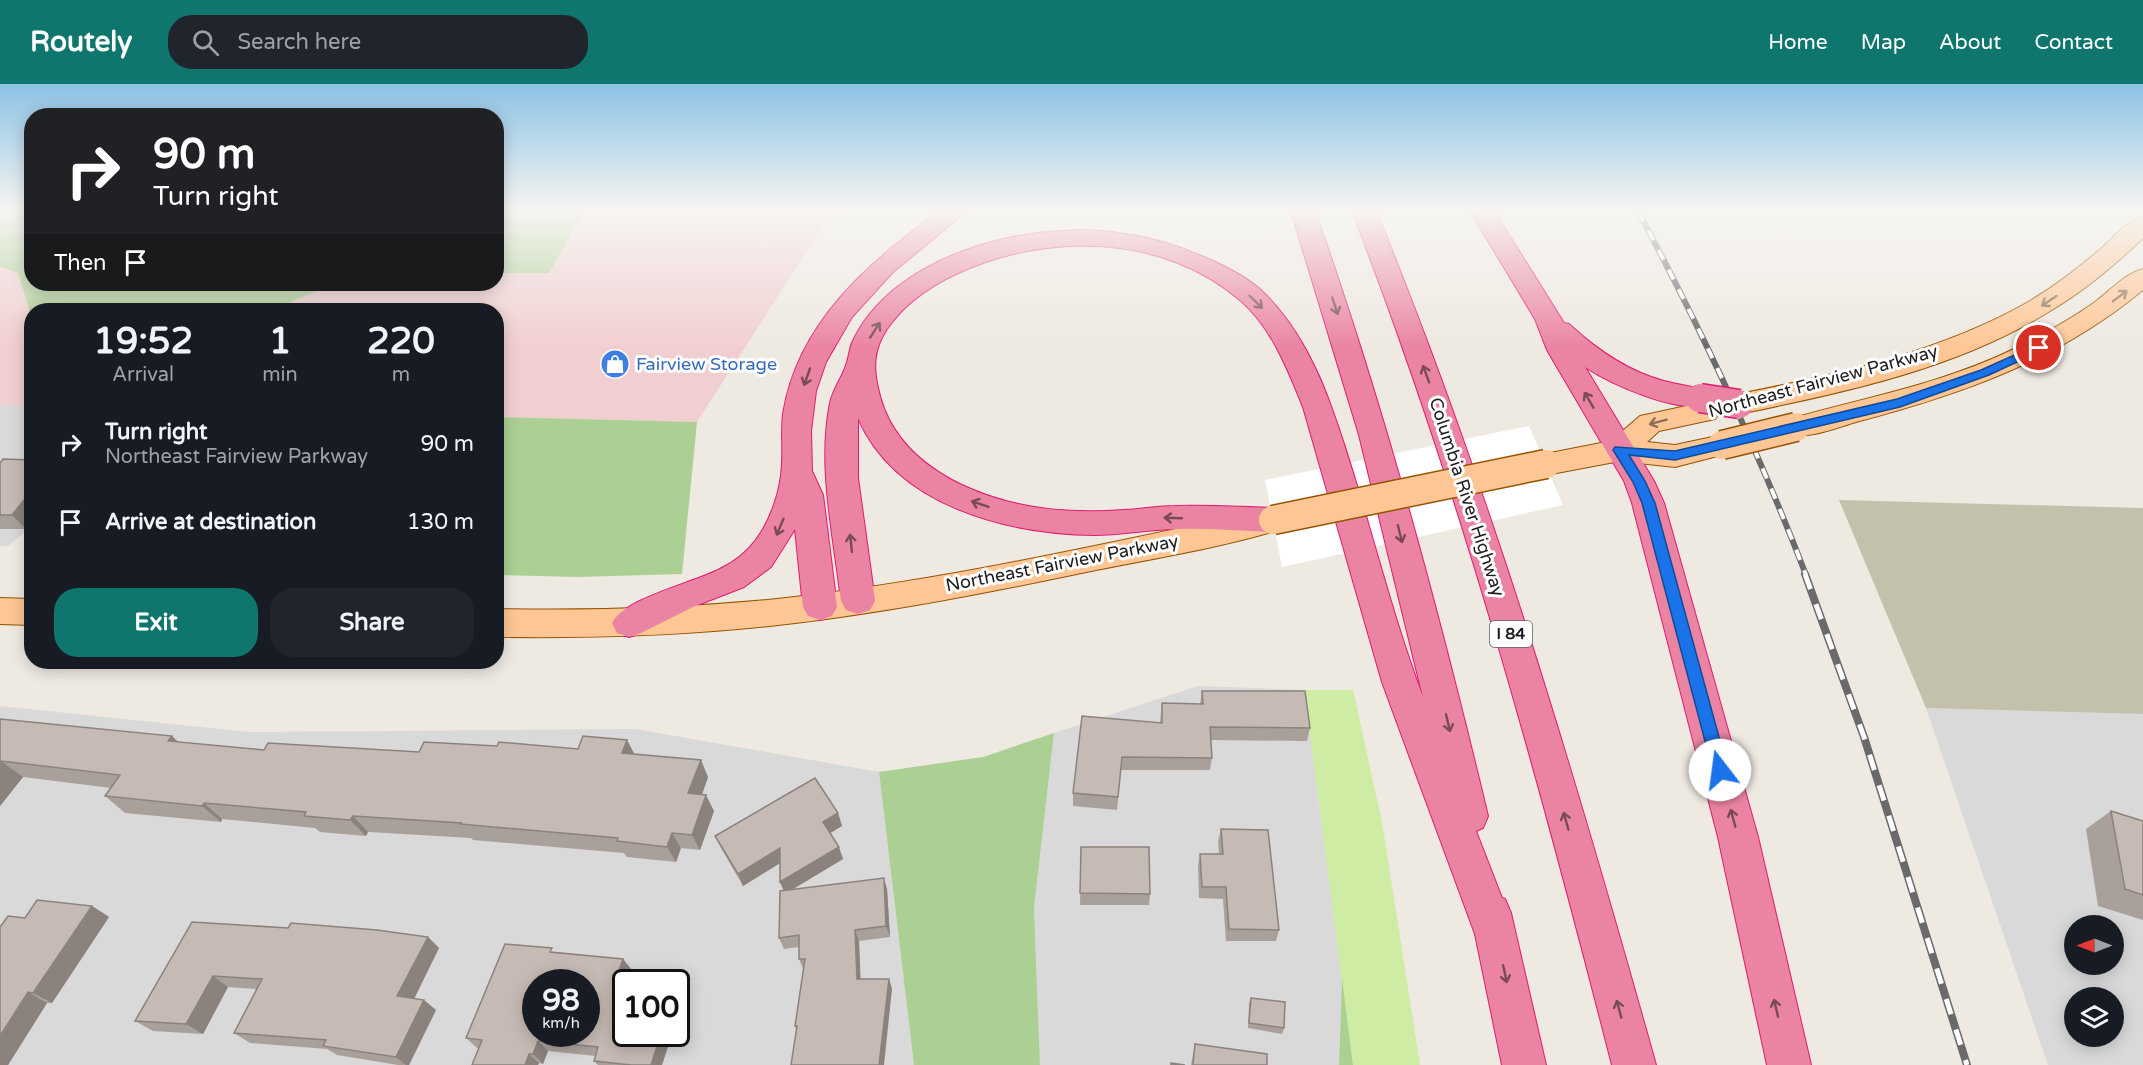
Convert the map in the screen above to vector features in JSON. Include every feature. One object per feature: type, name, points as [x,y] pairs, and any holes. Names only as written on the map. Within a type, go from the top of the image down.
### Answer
[{"type":"highway","points":[[629,623],[683,597],[712,589],[734,578],[757,560],[773,542],[782,522],[797,471],[796,431],[802,391],[822,343],[855,296],[895,257]]},
{"type":"highway","points":[[858,601],[845,482],[842,433],[844,405],[871,335],[903,294],[954,264],[971,257]]},
{"type":"highway","points":[[1183,257],[1232,281],[1258,302],[1279,330],[1300,365],[1318,407],[1400,682],[1496,935]]},
{"type":"highway","points":[[1318,257],[1379,452],[1439,686],[1524,1065]]},
{"type":"highway","name":"Columbia River Highway","points":[[1381,257],[1450,439],[1502,601],[1592,907],[1634,1065]]},
{"type":"highway","points":[[1510,257],[1549,319],[1561,350],[1639,481],[1648,503],[1738,837],[1789,1065]]},
{"type":"highway","points":[[1549,319],[1589,357],[1630,381],[1702,405]]},
{"type":"highway","points":[[860,359],[863,399],[883,442],[909,468],[943,488],[977,503],[1008,513],[1087,524],[1161,517],[1273,520]]},
{"type":"highway","points":[[797,471],[807,495],[820,607]]},
{"type":"main road","name":"Northeast Fairview Parkway","points":[[1620,450],[1650,423],[1702,405],[1739,404],[1778,396],[1893,366],[1978,338],[2039,307],[2086,275],[2107,257]]},
{"type":"main road","name":"Northeast Fairview Parkway","points":[[504,624],[629,623],[718,618],[820,607],[975,582],[1620,450],[1675,456],[1900,403],[1953,385],[2011,361],[2077,327],[2143,277]]},
{"type":"main road","points":[[0,611],[24,612]]},
{"type":"shaded area","name":"Fairview Storage","points":[[558,257],[803,257],[697,422],[504,417],[504,303],[288,303],[316,291],[504,291],[504,273],[549,273]]},
{"type":"shaded area","points":[[0,267],[18,273],[28,303],[24,303],[24,405],[0,405]]},
{"type":"shaded area","points":[[0,405],[24,405],[24,533],[8,546],[0,546]]},
{"type":"shaded area","points":[[1839,500],[2143,508],[2143,714],[1926,708]]},
{"type":"shaded area","points":[[1198,686],[1304,690],[1342,978],[1339,1065],[1040,1065],[1034,908],[1054,733]]},
{"type":"shaded area","points":[[0,706],[248,732],[636,729],[879,772],[914,1065],[0,1065]]},
{"type":"shaded area","points":[[1926,708],[2143,714],[2143,1065],[2048,1065]]},
{"type":"green space","points":[[0,257],[24,257],[24,291],[316,291],[288,303],[27,303],[18,273],[0,267]]},
{"type":"green space","points":[[504,257],[558,257],[549,273],[504,273]]},
{"type":"green space","points":[[504,417],[697,422],[682,574],[577,577],[504,575]]},
{"type":"green space","points":[[1304,690],[1353,690],[1382,822],[1420,1065],[1353,1065]]},
{"type":"green space","points":[[1054,733],[1034,908],[1040,1065],[914,1065],[879,772],[983,757]]},
{"type":"green space","points":[[1342,978],[1353,1065],[1339,1065]]},
{"type":"pier","points":[[1529,426],[1563,505],[1282,567],[1265,480]]},
{"type":"building","points":[[3,459],[24,460],[24,500],[12,515],[0,515],[0,463]]},
{"type":"building","points":[[1202,691],[1305,691],[1310,728],[1210,727],[1212,758],[1122,757],[1118,797],[1073,793],[1082,716],[1162,723],[1162,703],[1203,704]]},
{"type":"building","points":[[0,719],[172,736],[168,741],[264,750],[268,743],[419,752],[424,742],[497,746],[499,742],[578,749],[583,736],[627,740],[622,753],[701,760],[688,793],[706,795],[692,835],[672,833],[667,847],[617,841],[618,838],[461,823],[353,816],[350,820],[304,816],[306,812],[204,803],[202,806],[105,796],[120,775],[0,762]]},
{"type":"building","points":[[815,778],[838,813],[823,822],[839,847],[780,882],[780,848],[738,874],[715,836]]},
{"type":"building","points":[[2111,811],[2143,821],[2143,895],[2125,889]]},
{"type":"building","points":[[1221,829],[1268,830],[1279,930],[1229,929],[1226,887],[1202,887],[1200,854],[1223,854]]},
{"type":"building","points":[[1081,847],[1149,847],[1150,894],[1080,893]]},
{"type":"building","points":[[884,878],[886,926],[855,930],[857,979],[889,979],[879,1065],[791,1065],[805,959],[799,959],[799,935],[779,938],[780,891]]},
{"type":"building","points":[[37,900],[92,906],[33,993],[28,992],[0,1036],[0,927],[8,916],[25,918]]},
{"type":"building","points":[[192,922],[288,928],[291,923],[428,937],[397,996],[424,1000],[396,1057],[323,1046],[326,1040],[234,1033],[262,979],[213,976],[186,1024],[135,1021]]},
{"type":"building","points":[[505,944],[552,948],[550,952],[623,959],[620,969],[612,969],[612,1047],[657,1047],[651,1065],[594,1061],[598,1047],[600,1047],[600,969],[522,969],[522,1047],[536,1047],[533,1054],[529,1054],[525,1065],[472,1065],[482,1040],[466,1038]]},
{"type":"building","points":[[1251,998],[1285,1002],[1284,1028],[1249,1023]]},
{"type":"building","points":[[1195,1044],[1267,1054],[1267,1065],[1193,1065]]},
{"type":"railway","points":[[1662,257],[1728,390],[1806,575]]},
{"type":"railway","points":[[1805,574],[1864,737],[1967,1065]]},
{"type":"place","name":"Fairview Storage","points":[[615,364]]},
{"type":"route","points":[[1720,770],[1648,503],[1639,481],[1620,450],[1675,456],[1900,403],[1985,373],[2039,348]]}]
